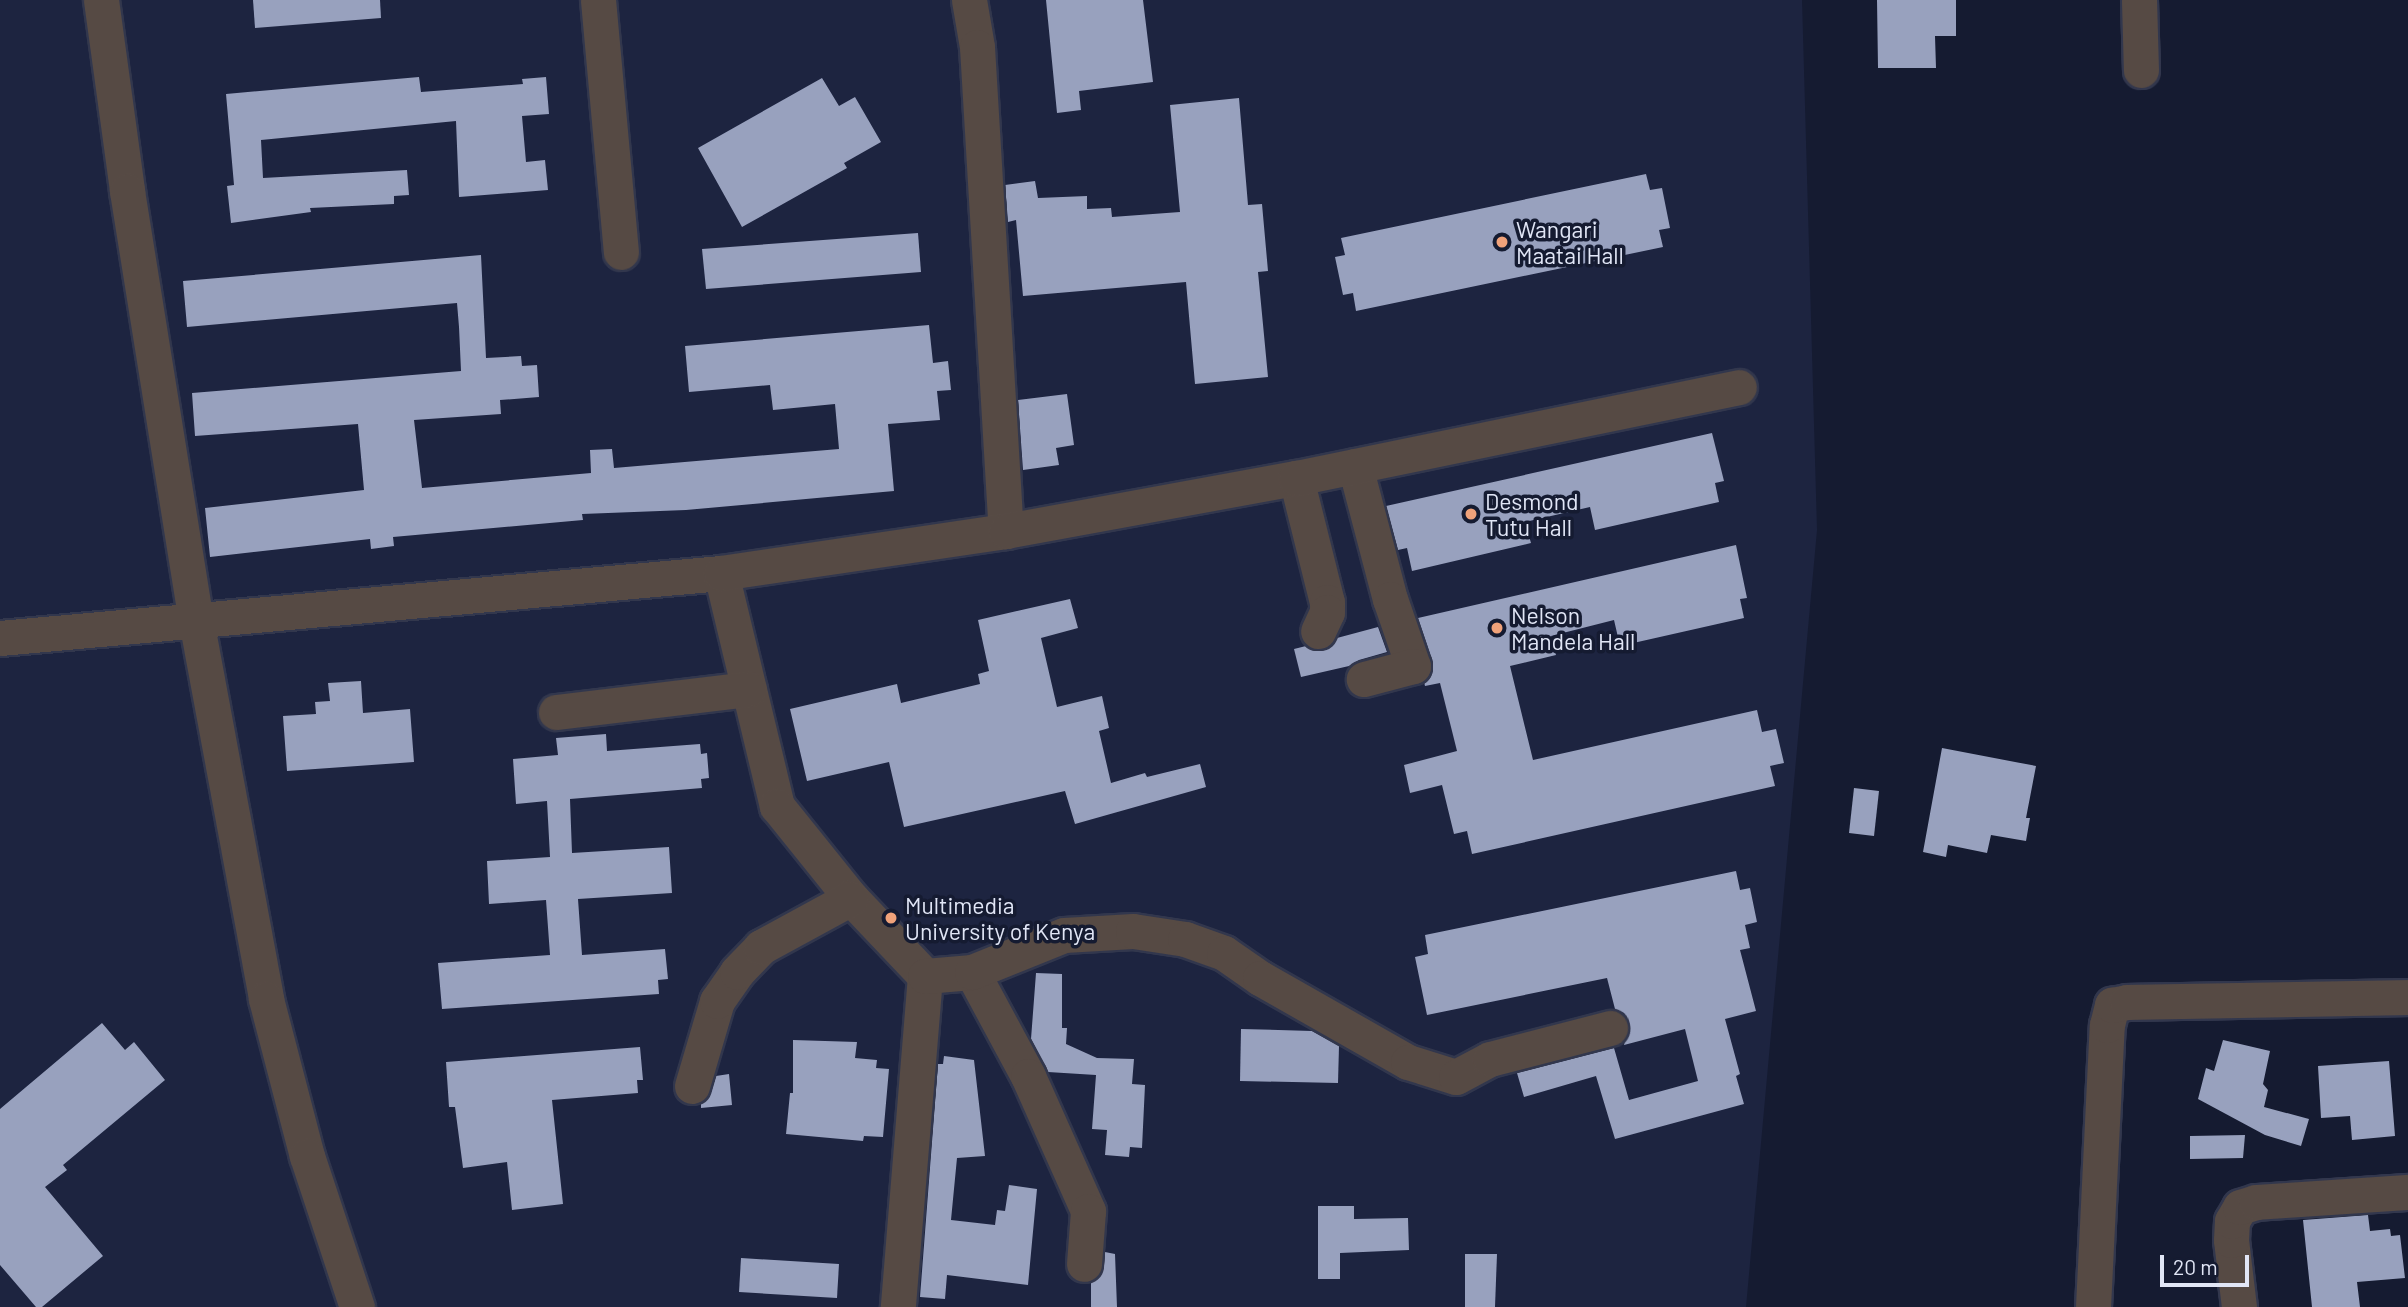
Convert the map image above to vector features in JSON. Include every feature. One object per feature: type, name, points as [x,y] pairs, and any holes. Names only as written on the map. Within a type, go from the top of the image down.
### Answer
[{"type":"street","points":[[101,0],[127,191],[196,620],[266,999],[349,1303]]},
{"type":"street","points":[[598,0],[621,252]]},
{"type":"street","points":[[969,0],[977,47],[1006,531]]},
{"type":"street","points":[[2139,0],[2141,70]]},
{"type":"street","points":[[0,638],[721,573],[1006,531],[1296,478],[1739,387]]},
{"type":"street","points":[[1356,466],[1390,599],[1413,666],[1364,678]]},
{"type":"street","points":[[1296,478],[1327,602],[1318,631]]},
{"type":"street","points":[[721,573],[777,806],[851,898],[926,976],[898,1307]]},
{"type":"street","points":[[556,712],[749,689]]},
{"type":"street","points":[[692,1086],[718,1002],[737,972],[761,947],[851,898]]},
{"type":"street","points":[[926,976],[972,972],[1064,936],[1133,931],[1185,939],[1224,953],[1260,978],[1408,1062],[1456,1077],[1490,1059],[1610,1028]]},
{"type":"street","points":[[972,972],[1028,1076],[1088,1211],[1084,1264]]},
{"type":"street","points":[[2093,1307],[2106,1025],[2112,1005],[2127,1002],[2408,997]]},
{"type":"street","points":[[2239,1307],[2231,1240],[2232,1222],[2240,1207],[2256,1202],[2408,1192]]},
{"type":"shaded area","name":"Multimedia University of Kenya","points":[[0,0],[1802,0],[1817,530],[1746,1307],[0,1307]]},
{"type":"building","points":[[253,0],[380,0],[381,18],[255,28]]},
{"type":"building","points":[[1046,0],[1143,0],[1153,82],[1079,91],[1081,110],[1057,113]]},
{"type":"building","points":[[1877,0],[1956,0],[1956,36],[1935,36],[1936,68],[1878,68]]},
{"type":"building","points":[[419,77],[421,92],[523,84],[522,79],[546,77],[549,114],[522,116],[526,162],[545,160],[548,190],[459,197],[456,121],[261,140],[263,178],[407,170],[409,195],[394,196],[394,204],[310,208],[311,212],[231,223],[227,186],[234,185],[226,94]]},
{"type":"building","points":[[822,78],[839,106],[855,97],[881,142],[844,163],[847,168],[742,227],[698,148]]},
{"type":"building","points":[[1239,98],[1248,205],[1262,204],[1268,271],[1258,272],[1268,377],[1195,384],[1186,282],[1023,296],[1016,220],[1008,222],[1005,185],[1035,181],[1038,198],[1087,196],[1087,209],[1111,208],[1112,217],[1180,212],[1170,105]]},
{"type":"building","name":"Wangari Maatai Hall","points":[[1646,174],[1650,190],[1662,188],[1670,228],[1659,230],[1663,247],[1356,311],[1353,293],[1343,295],[1335,257],[1345,255],[1341,238]]},
{"type":"building","points":[[918,233],[921,272],[706,289],[702,249]]},
{"type":"building","points":[[481,255],[486,358],[521,356],[522,366],[537,365],[539,397],[500,400],[501,414],[414,420],[422,488],[591,473],[590,450],[612,449],[614,468],[839,449],[835,404],[773,410],[770,385],[689,392],[685,346],[929,325],[933,363],[948,361],[951,390],[937,391],[940,420],[888,424],[894,491],[686,510],[582,514],[583,520],[393,537],[394,546],[371,549],[370,539],[210,557],[205,508],[364,490],[358,424],[195,436],[192,393],[461,371],[457,303],[187,327],[183,281]]},
{"type":"building","points":[[1067,394],[1074,445],[1056,448],[1059,465],[1023,470],[1018,400]]},
{"type":"building","points":[[1712,433],[1724,481],[1715,483],[1719,502],[1595,530],[1590,507],[1525,522],[1531,543],[1412,571],[1407,548],[1398,550],[1386,506]]},
{"type":"building","points":[[1736,545],[1747,598],[1740,599],[1744,618],[1620,646],[1614,620],[1551,636],[1556,655],[1510,666],[1533,760],[1757,710],[1762,732],[1776,729],[1784,763],[1770,766],[1775,786],[1472,854],[1467,831],[1454,834],[1442,785],[1410,793],[1404,765],[1457,751],[1440,683],[1425,686],[1424,682],[1432,671],[1432,660],[1418,618]]},
{"type":"building","points":[[1070,599],[1078,628],[1041,638],[1057,707],[1102,696],[1109,728],[1099,731],[1111,783],[1145,773],[1147,777],[1200,764],[1206,787],[1075,824],[1065,791],[904,827],[889,762],[807,781],[790,709],[897,684],[901,703],[980,684],[978,674],[989,671],[978,620]]},
{"type":"building","points":[[1378,627],[1387,652],[1359,660],[1349,666],[1301,677],[1294,649],[1306,646],[1320,651],[1330,647],[1337,638]]},
{"type":"building","points":[[361,681],[363,713],[410,709],[414,762],[287,771],[283,716],[316,714],[315,702],[330,701],[328,683]]},
{"type":"building","points":[[606,734],[607,751],[700,744],[701,754],[707,753],[709,778],[701,779],[702,788],[570,799],[572,853],[669,847],[672,893],[578,899],[582,955],[665,949],[668,979],[658,980],[659,994],[442,1009],[438,963],[550,955],[546,900],[489,904],[487,861],[550,857],[547,801],[516,804],[513,759],[558,755],[556,738]]},
{"type":"building","points":[[1942,748],[2036,766],[2026,818],[2030,818],[2026,841],[1991,835],[1987,853],[1948,845],[1946,857],[1923,852]]},
{"type":"building","points":[[1854,788],[1879,791],[1874,836],[1849,833]]},
{"type":"building","points":[[1736,871],[1740,890],[1750,888],[1757,922],[1745,925],[1750,948],[1740,950],[1756,1011],[1725,1019],[1740,1074],[1736,1076],[1744,1104],[1615,1139],[1596,1076],[1524,1097],[1517,1073],[1614,1048],[1629,1100],[1698,1081],[1685,1029],[1624,1045],[1629,1022],[1624,1013],[1615,1009],[1607,978],[1427,1015],[1415,957],[1428,954],[1425,935]]},
{"type":"building","points":[[1036,973],[1062,974],[1062,1028],[1067,1028],[1066,1044],[1097,1058],[1134,1059],[1132,1084],[1145,1085],[1142,1148],[1130,1147],[1129,1157],[1105,1155],[1107,1130],[1092,1129],[1096,1075],[1048,1072],[1031,1039]]},
{"type":"building","points":[[102,1023],[125,1050],[134,1042],[165,1080],[63,1165],[67,1170],[45,1187],[103,1256],[42,1307],[36,1307],[0,1265],[0,1109]]},
{"type":"building","points":[[1241,1029],[1312,1031],[1339,1046],[1338,1083],[1240,1081]]},
{"type":"building","points":[[793,1040],[857,1042],[855,1058],[877,1060],[876,1068],[889,1069],[883,1137],[864,1136],[863,1141],[786,1134],[790,1093],[793,1093]]},
{"type":"building","points":[[2223,1040],[2270,1051],[2263,1084],[2268,1090],[2264,1107],[2309,1119],[2301,1146],[2265,1135],[2198,1099],[2206,1068],[2214,1071]]},
{"type":"building","points":[[640,1047],[643,1080],[637,1080],[638,1093],[552,1100],[563,1204],[512,1210],[507,1162],[463,1168],[455,1107],[449,1107],[446,1062]]},
{"type":"building","points":[[944,1056],[974,1060],[985,1156],[957,1158],[951,1220],[995,1225],[997,1210],[1005,1211],[1009,1185],[1037,1189],[1028,1285],[947,1275],[945,1299],[920,1297],[938,1064],[943,1064]]},
{"type":"building","points":[[2389,1061],[2395,1136],[2352,1140],[2350,1116],[2321,1118],[2318,1066]]},
{"type":"building","points":[[729,1074],[732,1105],[701,1108],[701,1104],[711,1092],[716,1076]]},
{"type":"building","points":[[2245,1135],[2243,1158],[2190,1159],[2190,1136]]},
{"type":"building","points":[[1318,1206],[1354,1206],[1354,1219],[1408,1218],[1409,1250],[1340,1253],[1340,1279],[1318,1279]]},
{"type":"building","points":[[2368,1215],[2370,1231],[2390,1229],[2391,1236],[2400,1235],[2405,1278],[2357,1282],[2360,1307],[2312,1307],[2303,1220]]},
{"type":"building","points":[[1105,1252],[1115,1254],[1117,1307],[1091,1307],[1091,1282],[1101,1275]]},
{"type":"building","points":[[1465,1254],[1497,1254],[1495,1307],[1465,1307]]},
{"type":"building","points":[[741,1258],[839,1264],[837,1298],[739,1292]]},
{"type":"place","name":"Wangari Maatai Hall","points":[[1502,242]]},
{"type":"place","name":"Desmond Tutu Hall","points":[[1471,514]]},
{"type":"place","name":"Nelson Mandela Hall","points":[[1497,628]]},
{"type":"place","name":"Multimedia University of Kenya","points":[[891,918]]}]
